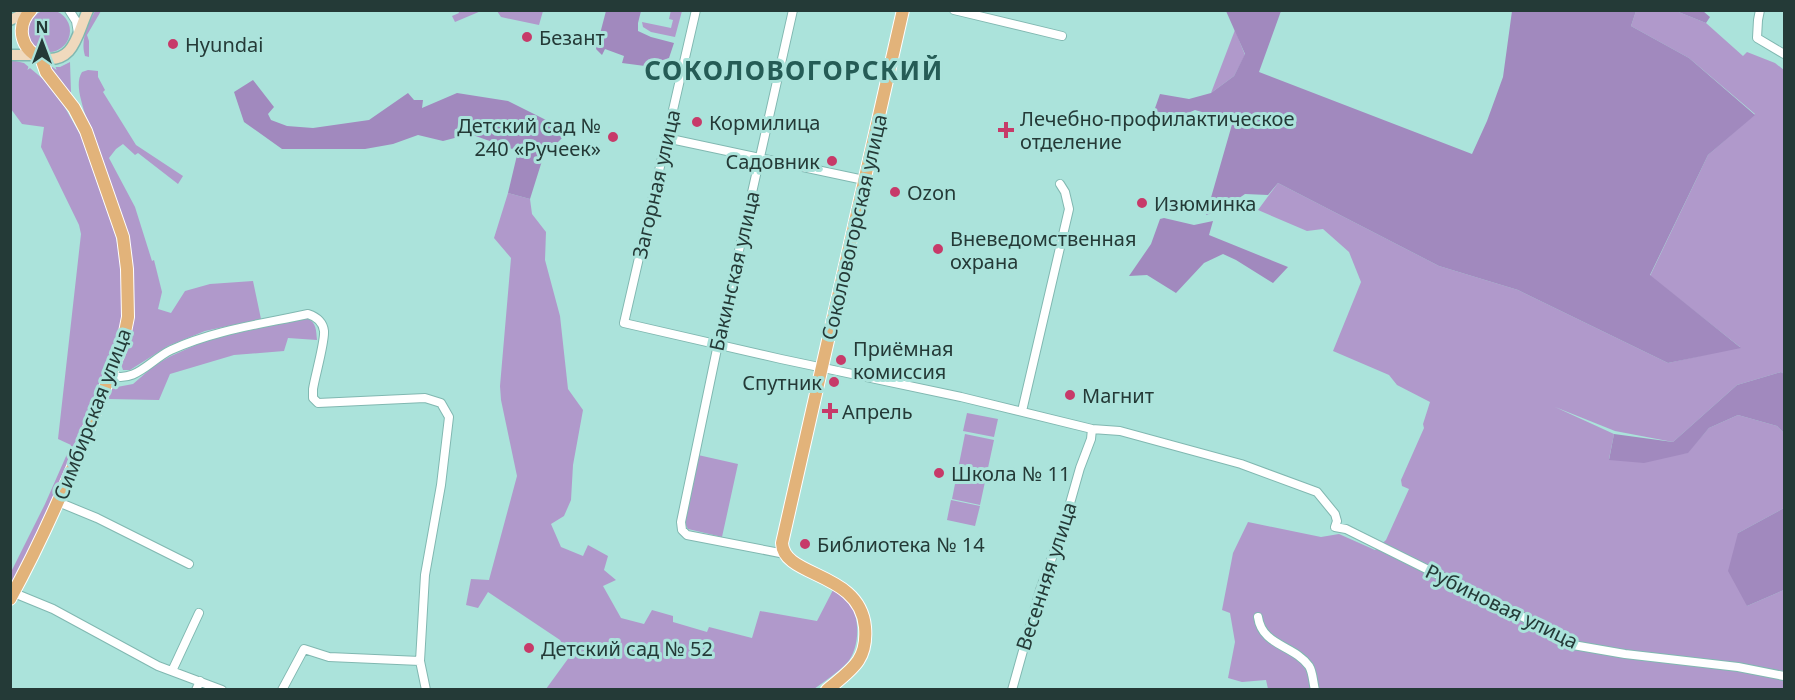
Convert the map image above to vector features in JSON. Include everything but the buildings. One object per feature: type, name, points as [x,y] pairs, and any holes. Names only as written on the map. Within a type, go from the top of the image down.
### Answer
[{"type":"main road","points":[[10,55],[54,59],[66,55],[72,49],[88,10]]},
{"type":"main road","name":"Соколовогорская улица","points":[[784,552],[782,543],[903,10]]},
{"type":"main road","points":[[10,20],[30,11]]},
{"type":"main road","name":"Симбирская улица","points":[[12,596],[58,502],[123,342],[128,317],[128,269],[123,237],[86,131],[74,108],[46,72],[38,57],[25,45],[21,32],[22,25],[30,11]]},
{"type":"main road","points":[[784,552],[796,564],[845,590],[856,601],[865,622],[866,642],[862,657],[853,668],[827,690]]},
{"type":"street","points":[[69,10],[76,21],[78,35]]},
{"type":"street","name":"Загорная улица","points":[[696,10],[624,323],[718,344]]},
{"type":"street","name":"Бакинская улица","points":[[784,552],[752,549],[687,535],[682,530],[681,522],[718,344],[793,10]]},
{"type":"street","points":[[954,10],[1062,36]]},
{"type":"street","points":[[1760,10],[1757,38],[1785,54]]},
{"type":"street","points":[[666,138],[864,180]]},
{"type":"street","points":[[1022,411],[1069,209],[1065,192],[1060,184]]},
{"type":"street","points":[[110,375],[120,378],[137,373],[169,350],[207,335],[308,314],[315,316],[321,322],[324,332],[313,389],[313,398],[318,403],[425,398],[441,404],[449,417],[441,485],[425,575],[420,661],[426,690]]},
{"type":"street","points":[[718,344],[1022,411],[1092,429]]},
{"type":"street","name":"Рубиновая улица","points":[[1092,429],[1120,430],[1241,464],[1317,492],[1335,514],[1337,521],[1335,527],[1346,529],[1562,635],[1573,645],[1624,654],[1738,667],[1785,676]]},
{"type":"street","name":"Весенняя улица","points":[[1012,690],[1040,590],[1063,528],[1092,429]]},
{"type":"street","points":[[58,502],[97,518],[189,564]]},
{"type":"street","points":[[12,596],[53,609],[158,666],[222,690]]},
{"type":"street","points":[[172,670],[199,613]]},
{"type":"street","points":[[1258,617],[1262,630],[1268,637],[1297,655],[1310,667],[1315,690]]},
{"type":"street","points":[[282,690],[304,649],[329,657],[420,661]]},
{"type":"street","points":[[196,690],[200,681]]},
{"type":"shaded area","points":[[49,10],[64,16],[70,31],[64,46],[49,52],[34,46],[28,31],[34,16]]},
{"type":"shaded area","points":[[458,10],[481,11],[455,22],[452,16],[459,13]]},
{"type":"shaded area","points":[[671,10],[682,11],[675,37],[651,32],[643,27],[642,22],[671,28],[673,20],[669,19]]},
{"type":"shaded area","points":[[95,11],[101,11],[87,35],[89,57],[85,56],[84,38]]},
{"type":"shaded area","points":[[497,11],[543,11],[539,25],[501,17]]},
{"type":"shaded area","points":[[606,11],[641,11],[638,31],[674,43],[669,58],[645,66],[622,63],[624,56],[605,49],[602,55],[596,49]]},
{"type":"shaded area","points":[[1226,11],[1281,11],[1259,72],[1472,154],[1503,77],[1512,11],[1636,11],[1631,26],[1689,58],[1755,115],[1708,155],[1650,275],[1741,348],[1668,363],[1518,290],[1439,266],[1278,183],[1268,195],[1245,194],[1223,209],[1206,215],[1233,121],[1195,110],[1181,116],[1154,111],[1160,94],[1189,99],[1211,93],[1234,76],[1245,54]]},
{"type":"shaded area","points":[[1636,11],[1676,11],[1706,23],[1743,56],[1747,52],[1775,63],[1784,70],[1784,374],[1781,372],[1737,385],[1673,442],[1615,431],[1555,407],[1614,434],[1609,459],[1687,453],[1709,428],[1738,415],[1777,426],[1784,433],[1784,508],[1738,533],[1747,606],[1784,590],[1784,689],[1268,689],[1266,680],[1242,682],[1228,678],[1235,642],[1230,613],[1222,610],[1233,553],[1248,522],[1321,537],[1339,534],[1375,550],[1386,540],[1409,489],[1402,486],[1401,480],[1424,428],[1423,424],[1430,402],[1397,385],[1389,375],[1333,351],[1361,282],[1349,252],[1323,229],[1307,231],[1258,210],[1278,183],[1439,266],[1518,290],[1668,363],[1740,347],[1650,276],[1708,155],[1755,114],[1689,58],[1631,26]]},
{"type":"shaded area","points":[[1676,11],[1703,11],[1710,17],[1706,23]]},
{"type":"shaded area","points":[[1235,30],[1245,55],[1234,76],[1211,93]]},
{"type":"shaded area","points":[[11,60],[24,63],[43,79],[64,106],[81,136],[116,237],[121,267],[122,317],[118,339],[46,518],[11,588],[11,572],[71,445],[58,439],[81,234],[79,225],[41,147],[44,127],[22,124],[11,109]]},
{"type":"shaded area","points":[[70,62],[70,93],[51,67],[60,67]]},
{"type":"shaded area","points":[[98,71],[98,77],[105,90],[103,92],[136,145],[183,176],[178,184],[138,153],[135,155],[123,144],[109,158],[135,207],[152,261],[154,260],[162,292],[158,309],[171,313],[185,291],[210,284],[253,281],[261,319],[205,331],[168,346],[130,370],[123,370],[121,364],[129,342],[134,316],[133,268],[128,236],[80,96],[80,76],[82,72]]},
{"type":"shaded area","points":[[253,80],[274,107],[268,114],[271,120],[287,126],[313,128],[369,120],[408,93],[414,100],[423,100],[422,108],[457,93],[508,101],[570,130],[558,142],[558,152],[546,148],[530,199],[508,193],[518,151],[470,134],[443,141],[418,135],[393,144],[365,149],[282,149],[244,122],[234,92]]},
{"type":"shaded area","points":[[508,193],[530,199],[532,214],[546,232],[545,260],[560,316],[568,389],[583,410],[573,465],[571,500],[564,516],[551,524],[561,547],[583,556],[588,545],[608,556],[604,570],[616,580],[603,586],[621,618],[644,624],[652,610],[673,616],[673,622],[707,632],[709,627],[752,638],[760,611],[817,621],[833,590],[852,607],[857,623],[856,641],[847,663],[814,689],[546,689],[570,656],[560,640],[488,592],[478,608],[466,605],[471,579],[489,580],[517,476],[500,386],[511,258],[494,238]]},
{"type":"shaded area","points":[[1160,219],[1194,225],[1213,221],[1209,235],[1288,267],[1273,283],[1223,254],[1204,263],[1176,293],[1147,275],[1129,276],[1151,244]]},
{"type":"shaded area","points":[[307,318],[314,325],[317,340],[288,338],[284,351],[234,355],[170,374],[159,400],[108,399],[111,389],[133,384],[155,365],[209,339]]},
{"type":"shaded area","points":[[1781,372],[1784,374],[1784,433],[1777,426],[1738,415],[1709,428],[1688,453],[1644,463],[1609,460],[1614,434],[1673,442],[1737,385]]},
{"type":"shaded area","points":[[967,413],[998,419],[994,437],[963,431]]},
{"type":"shaded area","points":[[965,434],[994,440],[980,505],[952,499]]},
{"type":"shaded area","points":[[698,455],[738,464],[722,537],[688,529],[684,522]]},
{"type":"shaded area","points":[[951,500],[980,506],[975,526],[947,520]]},
{"type":"shaded area","points":[[1784,508],[1784,590],[1747,606],[1728,571],[1738,533]]},
{"type":"place","name":"Безант","points":[[527,37]]},
{"type":"place","name":"Hyundai","points":[[173,44]]},
{"type":"place","name":"Кормилица","points":[[697,122]]},
{"type":"place","name":"Лечебно-профилактическое отделение","points":[[1006,130]]},
{"type":"place","name":"Детский сад № 240 «Ручеек»","points":[[613,137]]},
{"type":"place","name":"Садовник","points":[[832,161]]},
{"type":"place","name":"Ozon","points":[[895,192]]},
{"type":"place","name":"Изюминка","points":[[1142,203]]},
{"type":"place","name":"Вневедомственная охрана","points":[[938,249]]},
{"type":"place","name":"Приёмная комиссия","points":[[841,360]]},
{"type":"place","name":"Спутник","points":[[834,382]]},
{"type":"place","name":"Магнит","points":[[1070,395]]},
{"type":"place","name":"Апрель","points":[[830,411]]},
{"type":"place","name":"Школа № 11","points":[[939,473]]},
{"type":"place","name":"Библиотека № 14","points":[[805,544]]},
{"type":"place","name":"Детский сад № 52","points":[[529,648]]},
{"type":"district","name":"СОКОЛОВОГОРСКИЙ","points":[[794,70]]}]
